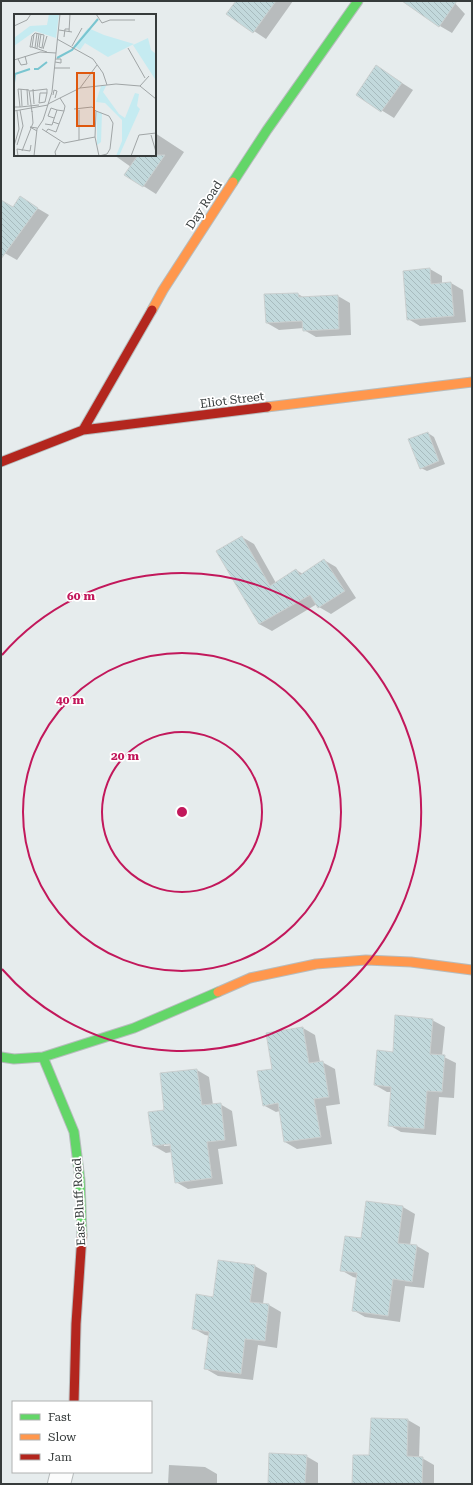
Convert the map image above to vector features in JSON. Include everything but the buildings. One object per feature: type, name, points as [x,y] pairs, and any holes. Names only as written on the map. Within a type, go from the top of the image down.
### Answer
[{"type":"street","name":"Day Road","points":[[83,430],[163,290],[266,130],[358,1]]},
{"type":"street","name":"Eliot Street","points":[[1,462],[83,430],[472,382]]},
{"type":"street","points":[[1,1057],[14,1059],[43,1057],[134,1028],[250,978],[316,964],[366,960],[411,962],[472,970]]},
{"type":"street","name":"East Bluff Road","points":[[43,1057],[74,1132],[80,1180],[82,1228],[76,1324],[74,1401]]},
{"type":"street","points":[[59,1484],[62,1473]]},
{"type":"traffic: fast","points":[[233,182],[267,130],[358,1]]},
{"type":"traffic: fast","points":[[1,1057],[14,1059],[43,1057],[134,1028],[218,992]]},
{"type":"traffic: fast","points":[[43,1057],[74,1132],[80,1180],[82,1235]]},
{"type":"traffic: slow","points":[[152,310],[163,290],[233,182]]},
{"type":"traffic: slow","points":[[267,407],[472,382]]},
{"type":"traffic: slow","points":[[218,992],[250,978],[316,964],[366,960],[411,962],[472,970]]},
{"type":"traffic: jam","points":[[83,430],[152,310]]},
{"type":"traffic: jam","points":[[1,462],[83,430],[267,407]]},
{"type":"traffic: jam","points":[[74,1401],[76,1324],[82,1235]]}]
